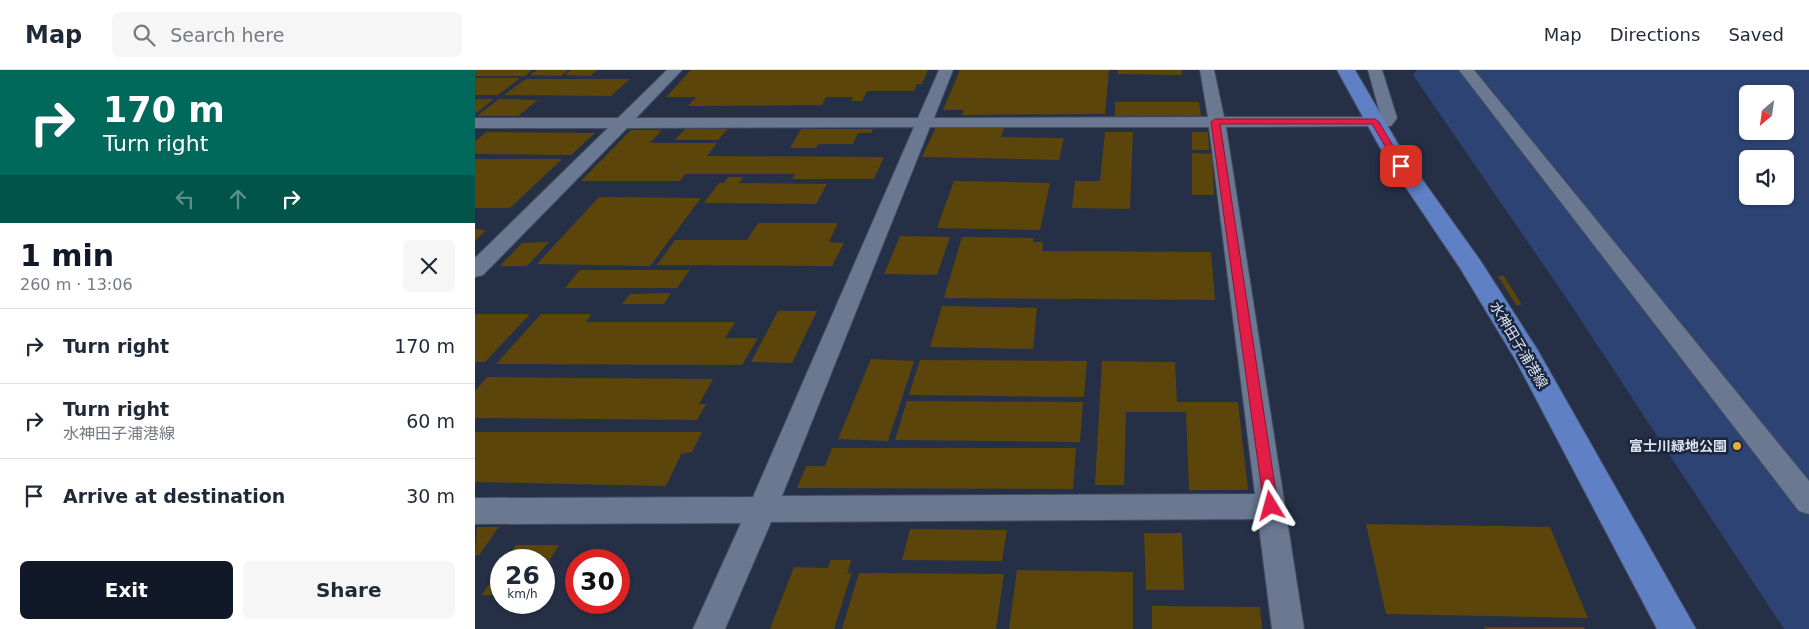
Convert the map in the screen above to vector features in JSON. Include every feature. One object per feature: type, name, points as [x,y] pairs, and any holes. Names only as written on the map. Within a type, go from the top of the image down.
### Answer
[{"type":"main road","name":"水神田子浦港線","points":[[1346,70],[1401,166],[1471,266],[1527,356],[1677,629]]},
{"type":"street","points":[[475,270],[675,70]]},
{"type":"street","points":[[709,629],[762,510],[946,70]]},
{"type":"street","points":[[1207,70],[1288,629]]},
{"type":"street","points":[[475,123],[1385,122],[1389,118],[1375,70]]},
{"type":"street","points":[[1466,70],[1809,502]]},
{"type":"street","points":[[475,511],[1271,506]]},
{"type":"shaded area","name":"富士川緑地公園","points":[[1417,70],[1809,70],[1809,629],[1784,629],[1569,302],[1413,75]]},
{"type":"building","points":[[475,70],[532,70],[525,76],[475,76]]},
{"type":"building","points":[[537,70],[568,70],[561,76],[530,75]]},
{"type":"building","points":[[571,70],[597,70],[590,76],[565,75]]},
{"type":"building","points":[[691,70],[928,70],[922,84],[917,84],[914,91],[867,91],[862,101],[851,101],[853,97],[826,97],[822,105],[688,106],[696,97],[666,97]]},
{"type":"building","points":[[960,70],[1109,70],[1105,114],[962,115],[964,110],[943,110]]},
{"type":"building","points":[[1118,70],[1182,70],[1182,75],[1118,74]]},
{"type":"building","points":[[475,78],[520,78],[498,95],[475,95]]},
{"type":"building","points":[[526,79],[630,79],[611,96],[504,95]]},
{"type":"building","points":[[475,99],[494,99],[475,114]]},
{"type":"building","points":[[499,99],[538,100],[518,116],[477,116]]},
{"type":"building","points":[[1115,102],[1199,102],[1201,116],[1115,116]]},
{"type":"building","points":[[936,127],[1004,128],[1001,137],[1064,138],[1059,160],[922,157]]},
{"type":"building","points":[[685,129],[728,129],[718,140],[675,140]]},
{"type":"building","points":[[801,129],[873,129],[871,133],[858,133],[853,144],[818,144],[816,148],[790,148]]},
{"type":"building","points":[[631,130],[662,130],[650,143],[717,143],[707,156],[884,157],[874,179],[792,179],[795,174],[685,174],[680,181],[581,181]]},
{"type":"building","points":[[487,132],[595,133],[571,155],[475,154],[475,141]]},
{"type":"building","points":[[1105,132],[1133,132],[1130,209],[1072,208],[1075,181],[1100,181]]},
{"type":"building","points":[[1192,132],[1208,132],[1209,150],[1192,150]]},
{"type":"building","points":[[1192,153],[1212,154],[1214,195],[1192,195]]},
{"type":"building","points":[[475,159],[562,159],[510,208],[475,208]]},
{"type":"building","points":[[728,177],[743,177],[739,183],[827,184],[816,204],[704,203],[719,183],[724,183]]},
{"type":"building","points":[[954,181],[1050,183],[1040,230],[937,228]]},
{"type":"building","points":[[599,197],[701,198],[650,266],[537,264]]},
{"type":"building","points":[[758,223],[838,223],[829,242],[844,243],[832,266],[657,265],[675,240],[747,240]]},
{"type":"building","points":[[475,229],[486,230],[475,241]]},
{"type":"building","points":[[900,236],[950,237],[937,275],[884,274]]},
{"type":"building","points":[[962,237],[1034,238],[1033,242],[1043,242],[1042,251],[1211,252],[1215,300],[944,298]]},
{"type":"building","points":[[549,242],[527,266],[500,266],[522,243]]},
{"type":"building","points":[[580,270],[690,270],[677,288],[565,288]]},
{"type":"building","points":[[1498,276],[1504,276],[1522,305],[1516,305]]},
{"type":"building","points":[[671,293],[664,304],[622,304],[630,294]]},
{"type":"building","points":[[942,306],[1037,308],[1033,349],[930,347]]},
{"type":"building","points":[[778,311],[817,311],[792,363],[751,362]]},
{"type":"building","points":[[475,314],[530,314],[485,362],[475,362]]},
{"type":"building","points":[[541,314],[591,314],[586,322],[735,322],[725,338],[758,338],[742,365],[496,364]]},
{"type":"building","points":[[871,359],[914,361],[888,441],[838,439]]},
{"type":"building","points":[[920,360],[1087,361],[1084,397],[909,395]]},
{"type":"building","points":[[1102,361],[1175,362],[1177,402],[1238,402],[1248,490],[1189,490],[1186,412],[1126,412],[1124,485],[1095,485]]},
{"type":"building","points":[[487,377],[713,379],[699,404],[706,404],[697,420],[475,418],[475,391]]},
{"type":"building","points":[[907,401],[1083,402],[1080,442],[895,440]]},
{"type":"building","points":[[475,432],[702,432],[692,452],[681,454],[666,486],[475,482]]},
{"type":"building","points":[[832,448],[1076,448],[1073,489],[797,488],[806,466],[825,466]]},
{"type":"building","points":[[1366,524],[1550,527],[1588,618],[1386,614]]},
{"type":"building","points":[[477,527],[499,527],[479,555],[475,555]]},
{"type":"building","points":[[910,529],[1007,530],[1002,561],[902,560]]},
{"type":"building","points":[[1144,533],[1182,533],[1184,590],[1146,590]]},
{"type":"building","points":[[516,545],[559,545],[555,551],[555,549],[513,549]]},
{"type":"building","points":[[831,560],[851,560],[847,574],[852,572],[834,629],[770,629],[794,567],[828,568]]},
{"type":"building","points":[[1017,570],[1133,572],[1133,629],[1009,629]]},
{"type":"building","points":[[859,573],[1004,574],[996,629],[842,629]]},
{"type":"building","points":[[490,583],[490,595],[482,595]]},
{"type":"building","points":[[1152,606],[1260,607],[1262,629],[1152,629]]},
{"type":"building","points":[[1484,627],[1584,627],[1585,629],[1485,629]]},
{"type":"place","name":"富士川緑地公園","points":[[1737,446]]},
{"type":"route","points":[[1271,506],[1218,129],[1215,122],[1375,122],[1401,166]]}]
